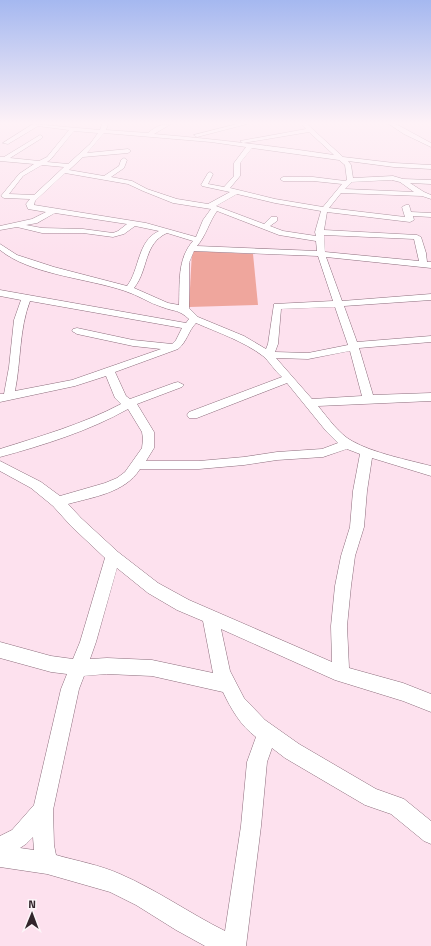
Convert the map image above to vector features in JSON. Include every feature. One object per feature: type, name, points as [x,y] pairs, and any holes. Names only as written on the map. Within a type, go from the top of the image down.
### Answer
[{"type":"street","points":[[32,168],[21,174],[4,196],[36,198]]},
{"type":"street","points":[[62,168],[130,182],[145,190],[176,201],[212,207],[282,233],[319,236],[418,237],[422,253],[427,264],[321,254],[191,248]]},
{"type":"street","points":[[106,177],[120,168]]},
{"type":"street","points":[[226,188],[237,176],[237,168]]},
{"type":"street","points":[[349,168],[351,175],[349,181],[324,210],[319,236],[321,254],[353,346],[368,399]]},
{"type":"street","points":[[65,169],[30,204],[31,207],[146,226],[198,240]]},
{"type":"street","points":[[210,174],[204,185],[226,188],[285,203],[324,210],[410,220],[407,210],[431,215]]},
{"type":"street","points":[[283,179],[349,181],[393,178],[402,181],[423,194],[431,197]]},
{"type":"street","points":[[402,181],[431,182]]},
{"type":"street","points":[[192,323],[184,310],[185,263],[191,248],[198,240],[212,207],[237,191]]},
{"type":"street","points":[[340,191],[423,194]]},
{"type":"street","points":[[0,228],[34,221],[53,211]]},
{"type":"street","points":[[265,227],[274,219]]},
{"type":"street","points":[[19,225],[28,229],[37,230],[82,231],[113,235],[119,234],[132,224]]},
{"type":"street","points":[[129,289],[133,285],[152,240],[166,231]]},
{"type":"street","points":[[0,246],[14,257],[51,269],[129,289],[165,305],[184,310]]},
{"type":"street","points":[[0,292],[192,323],[240,338],[268,355],[330,428],[347,444],[367,452],[431,471]]},
{"type":"street","points":[[27,297],[19,316],[15,359],[5,396],[75,383],[174,347],[183,339],[192,323]]},
{"type":"street","points":[[268,355],[273,344],[277,306],[339,304],[431,297]]},
{"type":"street","points":[[77,330],[134,343],[174,347]]},
{"type":"street","points":[[268,355],[308,356],[353,346],[431,339]]},
{"type":"street","points":[[58,502],[109,487],[130,475],[148,448],[148,432],[135,410],[121,398],[109,370]]},
{"type":"street","points":[[193,414],[288,378]]},
{"type":"street","points":[[0,453],[73,430],[109,415],[140,398],[178,385]]},
{"type":"street","points":[[309,404],[368,399],[431,397]]},
{"type":"street","points":[[136,465],[199,465],[244,461],[277,456],[323,453],[347,444]]},
{"type":"street","points":[[341,674],[339,626],[343,586],[348,556],[357,526],[360,491],[367,452]]},
{"type":"street","points":[[0,465],[36,485],[58,502],[80,527],[113,556],[153,588],[183,605],[341,674],[403,692],[431,703]]},
{"type":"street","points":[[47,863],[44,845],[43,810],[70,689],[113,556]]},
{"type":"street","points":[[210,618],[220,666],[228,685],[238,704],[258,727],[331,774],[372,798],[397,806],[431,834]]},
{"type":"street","points":[[0,650],[51,664],[78,668],[107,666],[152,668],[228,685]]},
{"type":"street","points":[[234,946],[251,826],[257,762],[267,734]]},
{"type":"street","points":[[0,848],[19,837],[43,810]]},
{"type":"street","points":[[0,856],[47,863],[113,882],[144,897],[184,922],[229,946]]},
{"type":"shaded area","points":[[192,251],[253,254],[258,305],[189,307]]}]
